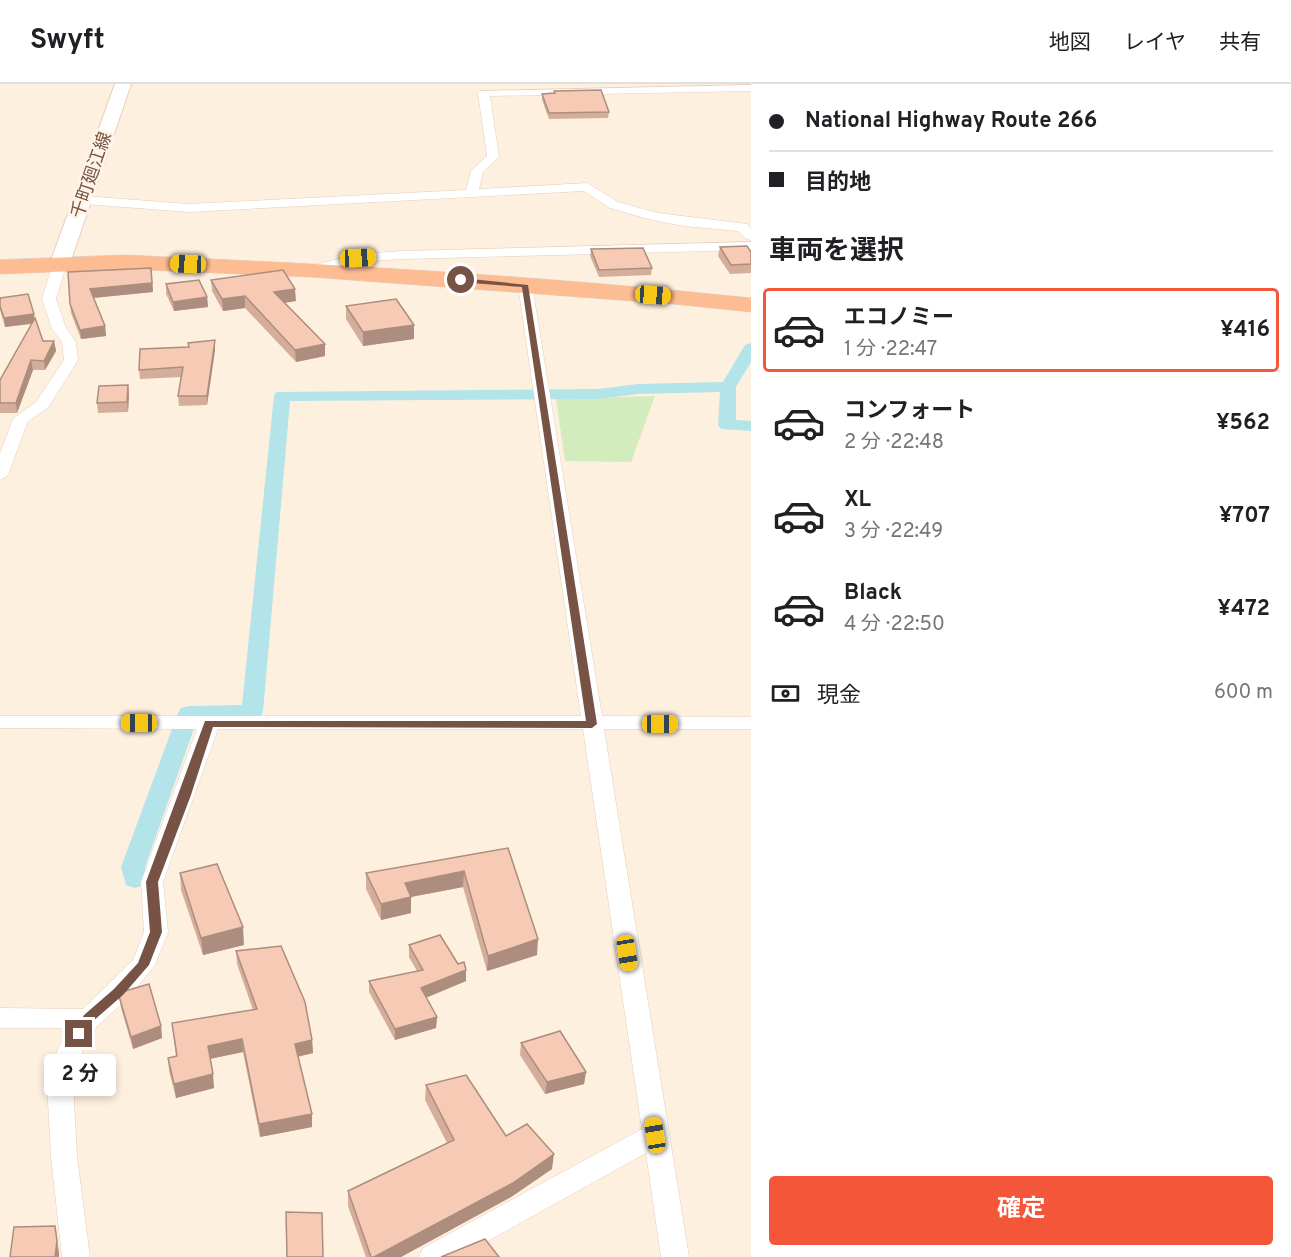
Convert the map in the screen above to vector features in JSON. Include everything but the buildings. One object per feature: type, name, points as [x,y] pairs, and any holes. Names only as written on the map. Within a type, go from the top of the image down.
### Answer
[{"type":"highway","points":[[0,267],[124,262],[311,270],[525,285],[751,305]]},
{"type":"main road","name":"千町廻江線","points":[[59,266],[123,84]]},
{"type":"street","points":[[471,192],[477,171],[493,157],[484,93],[751,88]]},
{"type":"street","points":[[84,200],[189,208],[587,187],[614,205],[684,222],[742,226],[751,236]]},
{"type":"street","points":[[311,270],[358,258],[403,255],[751,246]]},
{"type":"street","points":[[0,475],[21,419],[42,405],[71,360],[69,342],[59,329],[49,299],[59,266]]},
{"type":"street","points":[[525,285],[675,1257]]},
{"type":"street","points":[[0,722],[751,723]]},
{"type":"street","points":[[76,1257],[64,1157],[60,1082],[71,1048],[88,1019],[143,965],[156,932],[152,882],[185,795],[208,724]]},
{"type":"street","points":[[0,1018],[88,1019]]},
{"type":"street","points":[[433,1257],[655,1135]]},
{"type":"green space","points":[[655,396],[631,462],[565,461],[556,399]]},
{"type":"waterway","points":[[728,387],[751,348]]},
{"type":"waterway","points":[[135,879],[133,867],[189,713],[252,712],[282,396],[598,394],[638,389],[728,387]]},
{"type":"waterway","points":[[728,387],[727,425],[751,426]]},
{"type":"route","points":[[79,1034],[88,1019],[143,965],[156,932],[152,882],[185,795],[208,724],[592,724],[525,285],[461,280]]}]
